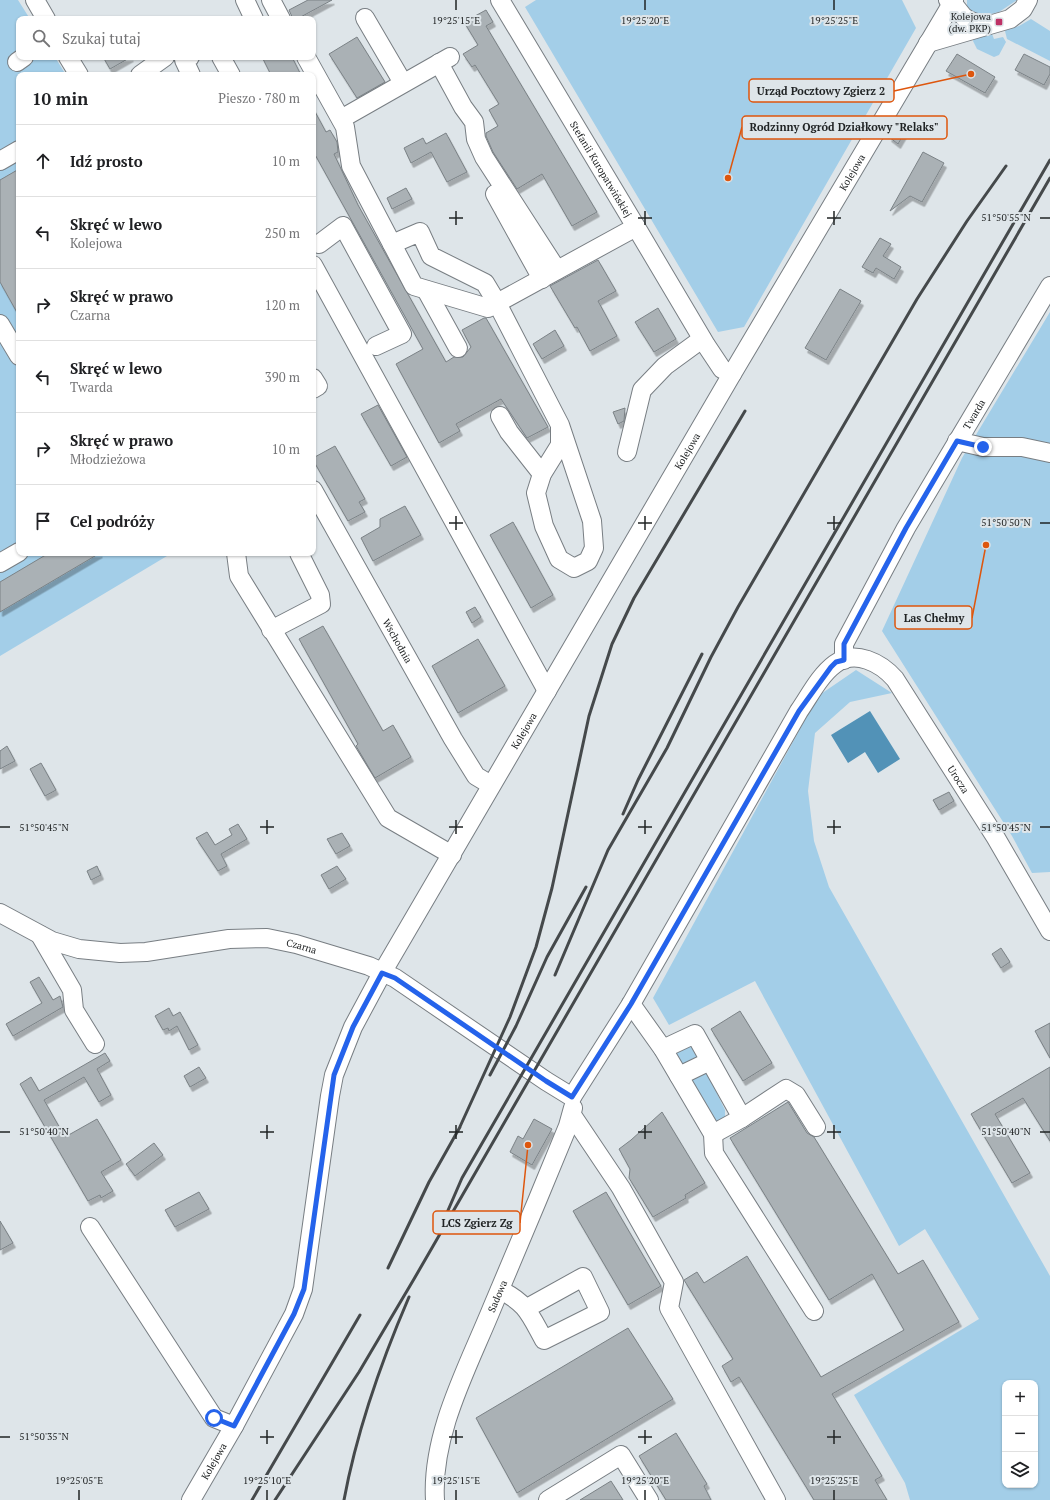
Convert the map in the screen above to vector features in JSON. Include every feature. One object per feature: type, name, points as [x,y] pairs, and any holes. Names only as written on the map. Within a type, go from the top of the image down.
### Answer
[{"type":"street","points":[[35,0],[44,16]]},
{"type":"street","points":[[245,0],[253,16]]},
{"type":"street","points":[[271,0],[279,16]]},
{"type":"street","name":"Stefanii Kuropatwińskiej","points":[[500,0],[702,339],[722,369],[732,374]]},
{"type":"street","points":[[928,43],[1017,15],[1028,0]]},
{"type":"street","points":[[951,1],[964,17],[970,21],[986,25]]},
{"type":"street","name":"Kolejowa","points":[[191,1500],[234,1426],[294,1314],[304,1289],[334,1075],[353,1027],[382,973],[452,855],[491,785],[928,43],[951,1]]},
{"type":"street","points":[[365,18],[404,83]]},
{"type":"street","points":[[70,60],[77,72]]},
{"type":"street","points":[[144,72],[161,60]]},
{"type":"street","points":[[184,60],[190,72]]},
{"type":"street","points":[[223,60],[229,72]]},
{"type":"street","points":[[308,60],[314,72]]},
{"type":"street","points":[[341,119],[445,60],[463,106],[474,122],[476,138],[493,190],[549,274]]},
{"type":"street","points":[[316,75],[345,127],[351,166],[414,286],[488,308],[636,226]]},
{"type":"street","points":[[0,161],[16,152]]},
{"type":"street","points":[[318,244],[343,226],[402,334],[376,346]]},
{"type":"street","points":[[392,244],[420,232],[431,256],[485,283],[498,303],[560,425],[563,444],[592,521],[594,548],[588,561],[574,568],[559,559],[544,526],[536,493],[542,474],[563,444]]},
{"type":"street","points":[[316,270],[547,691]]},
{"type":"street","name":"Twarda","points":[[844,660],[844,644],[906,528],[1050,286]]},
{"type":"street","points":[[426,290],[458,348]]},
{"type":"street","points":[[0,324],[16,351]]},
{"type":"street","points":[[627,452],[642,390],[665,366],[702,339]]},
{"type":"street","points":[[500,416],[509,432],[542,474]]},
{"type":"street","points":[[957,441],[983,447],[1022,447],[1050,453]]},
{"type":"street","name":"Wschodnia","points":[[316,495],[453,739],[476,776],[491,785]]},
{"type":"street","points":[[0,563],[16,554]]},
{"type":"street","points":[[236,556],[239,576],[388,818],[452,855]]},
{"type":"street","points":[[271,630],[321,604],[320,595],[300,556]]},
{"type":"street","name":"Urocza","points":[[844,660],[855,658],[871,661],[886,668],[895,679],[996,838],[1050,931]]},
{"type":"street","points":[[572,1097],[631,1004],[799,711],[831,667],[836,662],[844,660]]},
{"type":"street","name":"Czarna","points":[[0,913],[52,941],[79,949],[120,953],[163,951],[229,939],[273,939],[369,966],[395,978],[546,1081],[572,1097]]},
{"type":"street","points":[[40,935],[72,990],[74,1010],[95,1044]]},
{"type":"street","points":[[631,1004],[647,1024],[663,1049],[713,1134],[714,1153],[814,1311]]},
{"type":"street","points":[[663,1049],[695,1034],[742,1118]]},
{"type":"street","points":[[679,1076],[710,1061]]},
{"type":"street","points":[[713,1134],[742,1118],[786,1089],[796,1095],[816,1127]]},
{"type":"street","name":"Sadowa","points":[[435,1500],[434,1483],[436,1462],[444,1429],[572,1115],[572,1097]]},
{"type":"street","points":[[572,1115],[621,1188],[674,1282],[669,1308],[776,1500]]},
{"type":"street","points":[[90,1227],[214,1418],[234,1426]]},
{"type":"street","points":[[500,1290],[519,1300],[527,1308]]},
{"type":"street","points":[[548,1500],[621,1455],[649,1500]]},
{"type":"shaded area","points":[[0,0],[18,0],[28,16],[16,16],[16,60],[57,60],[64,72],[16,72],[16,556],[167,556],[0,656]]},
{"type":"shaded area","points":[[536,0],[902,0],[916,28],[744,327],[718,332],[525,7]]},
{"type":"shaded area","points":[[967,0],[1017,0],[999,12],[978,17],[967,9]]},
{"type":"shaded area","points":[[1031,19],[1050,31],[1050,61],[1007,39],[1006,30],[1019,26]]},
{"type":"shaded area","points":[[992,34],[994,39],[1003,37],[1006,42],[999,55],[994,57],[977,49],[973,41],[974,38]]},
{"type":"shaded area","points":[[1050,312],[1050,872],[1032,873],[1012,836],[882,631],[962,458]]},
{"type":"shaded area","points":[[856,670],[892,693],[850,702],[815,733],[808,791],[814,841],[829,887],[1050,1276],[1050,1500],[910,1500],[905,1483],[854,1395],[979,1319],[925,1229],[899,1246],[755,981],[669,1025],[653,998],[818,696]]},
{"type":"shaded area","points":[[870,711],[900,759],[878,773],[865,752],[848,763],[831,735]]},
{"type":"shaded area","points":[[691,1042],[699,1059],[683,1068],[674,1051]]},
{"type":"shaded area","points":[[700,1070],[707,1073],[725,1110],[725,1117],[719,1122],[711,1120],[690,1080]]},
{"type":"building","points":[[308,0],[332,0],[303,16],[292,16],[289,10]]},
{"type":"building","points":[[486,10],[493,22],[486,26],[597,212],[572,226],[542,174],[517,189],[493,152],[486,136],[486,133],[498,126],[489,110],[499,104],[475,65],[472,67],[463,54],[478,45],[464,22]]},
{"type":"building","points":[[357,37],[385,82],[357,98],[329,54]]},
{"type":"building","points":[[957,54],[995,77],[985,93],[946,71]]},
{"type":"building","points":[[1024,54],[1050,67],[1050,74],[1044,85],[1015,70]]},
{"type":"building","points":[[105,60],[126,60],[110,69]]},
{"type":"building","points":[[264,60],[294,60],[300,72],[270,72]]},
{"type":"building","points":[[316,114],[326,132],[330,130],[337,142],[338,152],[334,154],[358,205],[446,362],[454,357],[463,357],[471,347],[462,330],[486,318],[548,427],[527,438],[501,399],[456,424],[460,431],[439,443],[396,364],[423,349],[316,156]]},
{"type":"building","points":[[895,127],[905,132],[898,144],[889,137]]},
{"type":"building","points":[[446,133],[467,172],[447,182],[431,152],[411,163],[404,148],[423,138],[426,144]]},
{"type":"building","points":[[923,152],[944,163],[922,202],[910,196],[890,211]]},
{"type":"building","points":[[16,171],[16,311],[0,282],[0,180]]},
{"type":"building","points":[[406,188],[412,199],[392,209],[387,198]]},
{"type":"building","points":[[880,238],[891,244],[883,256],[901,267],[894,279],[876,268],[873,273],[862,267]]},
{"type":"building","points":[[598,260],[616,291],[598,301],[617,336],[590,351],[577,327],[575,328],[550,286]]},
{"type":"building","points":[[840,289],[861,301],[826,360],[805,348]]},
{"type":"building","points":[[658,308],[676,339],[654,352],[635,322]]},
{"type":"building","points":[[555,330],[564,346],[542,359],[533,344]]},
{"type":"building","points":[[378,405],[407,457],[391,466],[361,414]]},
{"type":"building","points":[[625,408],[624,421],[618,424],[613,412]]},
{"type":"building","points":[[335,446],[365,499],[359,502],[365,512],[348,521],[316,465],[316,456]]},
{"type":"building","points":[[405,506],[421,535],[373,561],[361,538],[380,527],[380,519]]},
{"type":"building","points":[[513,522],[553,595],[531,608],[490,535]]},
{"type":"building","points":[[44,556],[95,556],[0,612],[0,582]]},
{"type":"building","points":[[475,607],[481,617],[472,623],[466,612]]},
{"type":"building","points":[[323,626],[383,731],[393,725],[411,757],[375,778],[356,746],[358,744],[299,639]]},
{"type":"building","points":[[478,639],[505,686],[458,713],[432,666]]},
{"type":"building","points":[[7,746],[15,761],[0,769],[0,751]]},
{"type":"building","points":[[41,763],[56,790],[45,796],[30,769]]},
{"type":"building","points":[[949,792],[954,801],[939,810],[933,800]]},
{"type":"building","points":[[238,824],[247,839],[221,854],[227,866],[218,871],[196,838],[207,832],[215,845],[232,835],[229,829]]},
{"type":"building","points":[[342,833],[350,846],[336,854],[327,839]]},
{"type":"building","points":[[97,866],[101,875],[91,880],[87,871]]},
{"type":"building","points":[[337,866],[346,879],[329,889],[321,875]]},
{"type":"building","points":[[1001,948],[1010,962],[1001,968],[992,954]]},
{"type":"building","points":[[39,977],[53,1000],[60,996],[63,1007],[13,1036],[6,1024],[42,1003],[30,982]]},
{"type":"building","points":[[169,1008],[173,1016],[180,1012],[198,1045],[189,1050],[177,1026],[169,1031],[168,1028],[163,1030],[155,1016]]},
{"type":"building","points":[[740,1011],[772,1063],[743,1081],[711,1029]]},
{"type":"building","points":[[1050,1023],[1050,1058],[1035,1031]]},
{"type":"building","points":[[105,1053],[110,1061],[97,1069],[111,1095],[99,1102],[84,1077],[44,1100],[65,1137],[97,1119],[121,1160],[101,1172],[113,1191],[101,1198],[100,1195],[88,1201],[20,1084],[31,1077],[39,1091]]},
{"type":"building","points":[[199,1067],[206,1078],[190,1087],[184,1076]]},
{"type":"building","points":[[1050,1067],[1050,1141],[1023,1098],[995,1114],[1030,1173],[1012,1183],[971,1114]]},
{"type":"building","points":[[788,1102],[807,1133],[814,1137],[898,1274],[923,1260],[959,1322],[832,1394],[882,1476],[875,1480],[887,1500],[814,1500],[739,1377],[731,1382],[722,1366],[733,1359],[684,1280],[697,1272],[704,1283],[747,1256],[821,1377],[904,1330],[872,1274],[829,1300],[730,1138]]},
{"type":"building","points":[[662,1112],[705,1183],[685,1195],[686,1198],[653,1217],[629,1178],[630,1169],[619,1149]]},
{"type":"building","points":[[534,1119],[552,1129],[532,1165],[510,1152],[518,1136],[523,1139]]},
{"type":"building","points":[[154,1143],[163,1155],[135,1176],[126,1164]]},
{"type":"building","points":[[199,1192],[209,1209],[175,1227],[165,1210]]},
{"type":"building","points":[[606,1192],[661,1286],[628,1305],[573,1211]]},
{"type":"building","points":[[0,1221],[13,1243],[0,1250]]},
{"type":"building","points":[[628,1328],[673,1399],[517,1493],[476,1418]]},
{"type":"building","points":[[676,1433],[707,1484],[704,1486],[711,1500],[666,1500],[639,1456]]},
{"type":"building","points":[[611,1481],[623,1500],[580,1500]]},
{"type":"railway","points":[[446,1215],[462,1178],[1050,160]]},
{"type":"railway","points":[[555,975],[608,850],[667,748],[711,657],[738,607],[917,299],[967,221],[1006,166]]},
{"type":"railway","points":[[275,1500],[359,1372],[414,1279],[1050,178]]},
{"type":"railway","points":[[458,1131],[510,1017],[536,947],[552,888],[589,716],[612,644],[634,598],[745,411]]},
{"type":"railway","points":[[623,814],[638,780],[702,654]]},
{"type":"railway","points":[[490,1075],[516,1026],[547,957],[586,887]]},
{"type":"railway","points":[[388,1268],[429,1182],[460,1127]]},
{"type":"railway","points":[[344,1500],[349,1474],[371,1397],[389,1346],[409,1297]]},
{"type":"railway","points":[[252,1500],[360,1315]]},
{"type":"place","name":"Kolejowa (dw. PKP)","points":[[999,22]]},
{"type":"place","name":"Urząd Pocztowy Zgierz 2","points":[[971,74]]},
{"type":"place","name":"Rodzinny Ogród Działkowy \"Relaks\"","points":[[728,178]]},
{"type":"place","name":"Las Chełmy","points":[[986,545]]},
{"type":"place","name":"LCS Zgierz Zg","points":[[528,1145]]},
{"type":"route","points":[[214,1418],[234,1426],[294,1314],[304,1289],[334,1075],[353,1027],[382,973],[395,978],[546,1081],[572,1097],[631,1004],[799,711],[831,667],[836,662],[844,660],[844,644],[906,528],[957,441],[983,447]]}]
